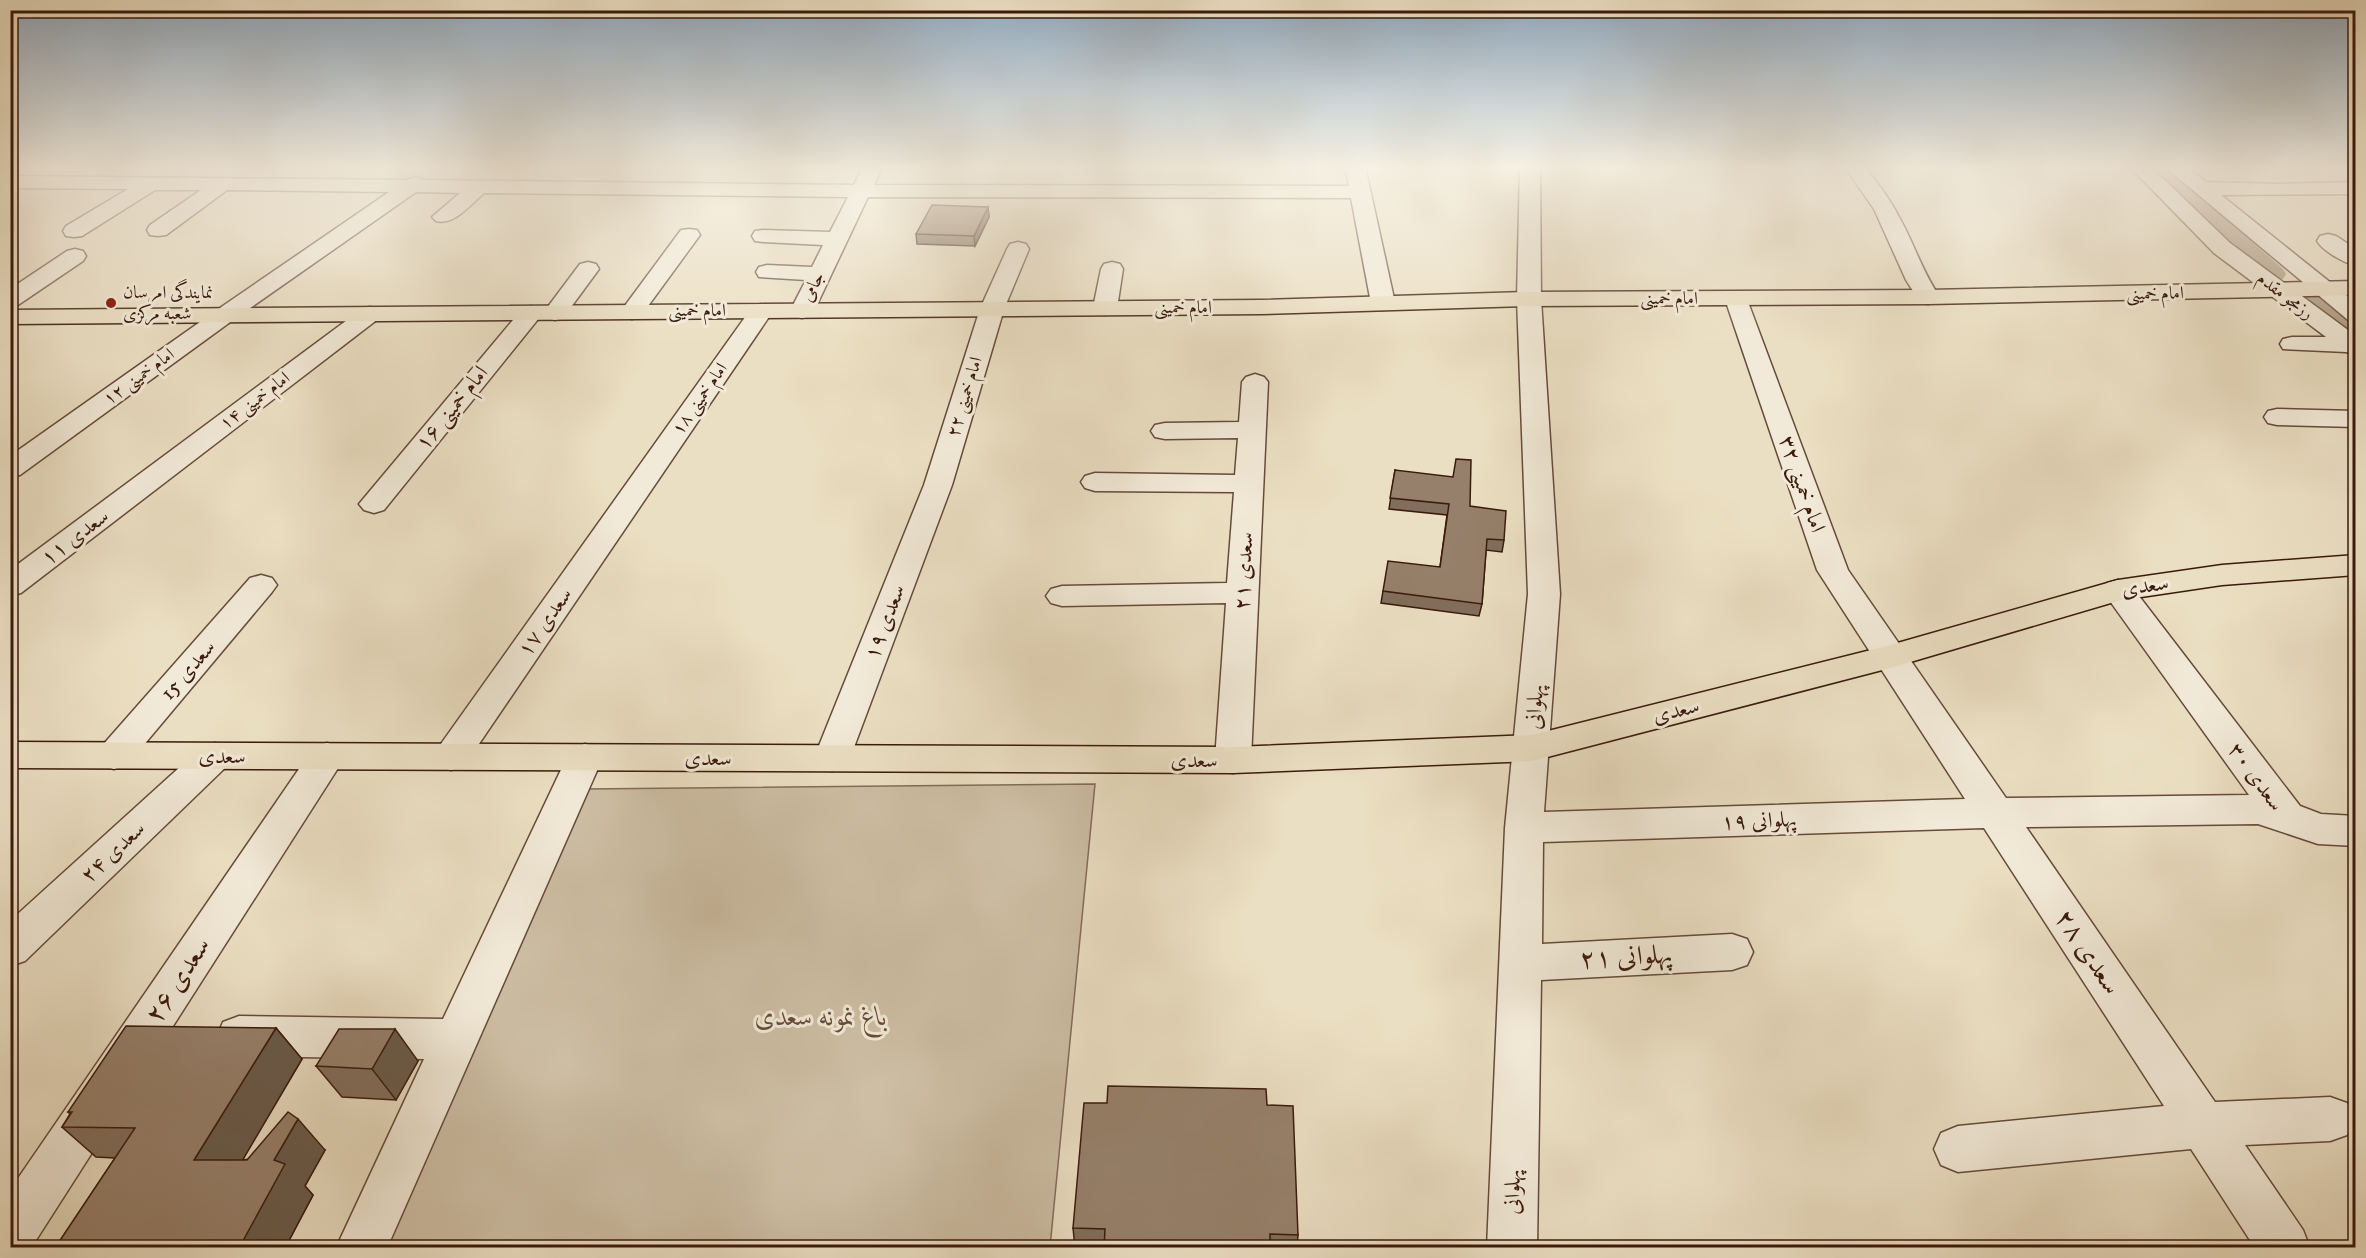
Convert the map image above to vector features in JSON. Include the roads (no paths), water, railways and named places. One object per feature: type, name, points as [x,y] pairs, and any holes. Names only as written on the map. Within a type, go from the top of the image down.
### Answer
[{"type":"main road","name":"امام خمینی","points":[[10,316],[1262,307],[1529,299],[1928,297],[2355,288]]},
{"type":"main road","name":"سعدی","points":[[10,755],[1233,760],[1532,747],[1890,657],[2118,590],[2222,574],[2355,565]]},
{"type":"street","points":[[74,231],[84,225]]},
{"type":"street","points":[[158,230],[165,225]]},
{"type":"street","name":"امام خمینی ۱۲","points":[[10,469],[355,225]]},
{"type":"street","name":"جامی","points":[[802,311],[844,225]]},
{"type":"street","points":[[1367,225],[1383,303]]},
{"type":"street","name":"پهلوانی","points":[[1512,1248],[1524,828],[1544,594],[1529,299],[1530,225]]},
{"type":"street","points":[[1893,225],[1917,283],[1928,297]]},
{"type":"street","name":"رزمجو مقدم","points":[[2198,225],[2222,248],[2354,347]]},
{"type":"street","name":"رزمجو مقدم","points":[[2245,225],[2355,315]]},
{"type":"street","points":[[632,312],[689,235]]},
{"type":"street","points":[[763,236],[837,239]]},
{"type":"street","points":[[2328,241],[2355,259]]},
{"type":"street","name":"امام خمینی ۲۲","points":[[938,485],[993,309],[1018,249]]},
{"type":"street","points":[[10,300],[75,256]]},
{"type":"street","name":"امام خمینی ۱۶","points":[[374,504],[543,313],[588,269]]},
{"type":"street","points":[[1105,308],[1112,269]]},
{"type":"street","points":[[767,272],[820,274]]},
{"type":"street","name":"امام خمینی ۳۲","points":[[1737,299],[1833,570],[1890,657]]},
{"type":"street","name":"امام خمینی ۱۸","points":[[639,486],[761,311]]},
{"type":"street","name":"امام خمینی ۱۴","points":[[140,488],[370,314]]},
{"type":"street","points":[[2292,344],[2354,347]]},
{"type":"street","name":"سعدی ۲۱","points":[[1233,760],[1255,382]]},
{"type":"street","points":[[2277,417],[2355,419]]},
{"type":"street","points":[[1165,431],[1252,430]]},
{"type":"street","points":[[10,436],[52,439]]},
{"type":"street","points":[[1095,482],[1250,484]]},
{"type":"street","name":"سعدی ۱۹","points":[[832,758],[938,485]]},
{"type":"street","name":"سعدی ۱۷","points":[[452,757],[639,486]]},
{"type":"street","name":"سعدی ۱۱","points":[[10,586],[140,488]]},
{"type":"street","name":"سعدی 15","points":[[114,756],[261,585]]},
{"type":"street","name":"سعدی ۳۰","points":[[2118,590],[2286,816]]},
{"type":"street","points":[[1062,596],[1243,593]]},
{"type":"street","name":"سعدی ۲۸","points":[[1890,657],[2285,1248]]},
{"type":"street","name":"سعدی ۲۴","points":[[10,948],[215,756]]},
{"type":"street","name":"سعدی ۲۶","points":[[10,1234],[327,756]]},
{"type":"street","points":[[361,1248],[585,757]]},
{"type":"street","name":"سعدی ۳۰","points":[[1995,813],[2258,809],[2286,816]]},
{"type":"street","name":"پهلوانی ۱۹","points":[[1524,828],[1995,813]]},
{"type":"street","points":[[2286,816],[2318,829],[2355,831]]},
{"type":"street","name":"پهلوانی ۲۱","points":[[1520,963],[1732,952]]},
{"type":"street","points":[[143,1035],[456,1039]]},
{"type":"street","points":[[1958,1149],[2204,1125],[2330,1119]]},
{"type":"waterway","points":[[2221,225],[2275,274]]},
{"type":"waterway","points":[[2307,295],[2356,333]]},
{"type":"place","name":"نمایندگی امرسان شعبه مرکزی","points":[[111,303]]},
{"type":"park label","name":"باغ نمونه سعدی","points":[[821,1017]]}]
